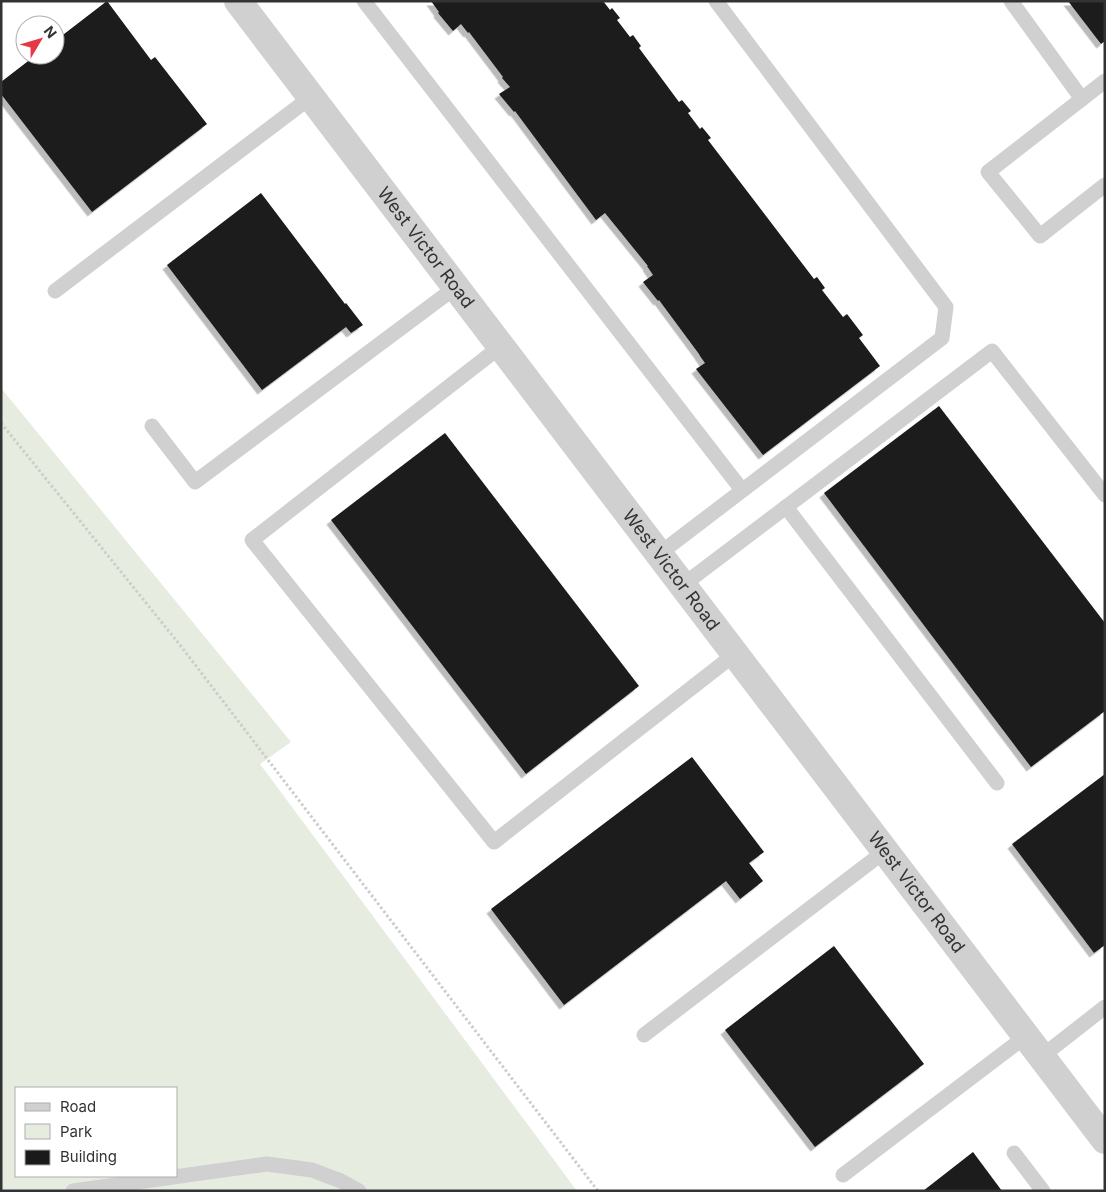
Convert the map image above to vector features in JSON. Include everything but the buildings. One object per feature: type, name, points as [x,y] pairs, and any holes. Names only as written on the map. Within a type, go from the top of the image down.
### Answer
[{"type":"street","name":"West Victor Road","points":[[238,1],[1105,1140]]},
{"type":"lane","points":[[364,1],[742,490]]},
{"type":"lane","points":[[659,554],[942,338],[946,307],[716,1]]},
{"type":"lane","points":[[1011,1],[1082,99]]},
{"type":"lane","points":[[1105,81],[988,172],[1040,236],[1105,185]]},
{"type":"lane","points":[[55,291],[311,97]]},
{"type":"lane","points":[[152,426],[195,482],[456,287]]},
{"type":"lane","points":[[500,346],[252,540],[494,842],[735,654]]},
{"type":"lane","points":[[682,585],[992,351],[1105,495]]},
{"type":"lane","points":[[786,507],[997,783]]},
{"type":"lane","points":[[644,1035],[885,851]]},
{"type":"lane","points":[[843,1175],[1034,1046],[1105,1007]]},
{"type":"lane","points":[[1014,1153],[1043,1191]]},
{"type":"lane","points":[[178,1176],[268,1164],[312,1170],[341,1181],[359,1191]]},
{"type":"lane","points":[[73,1191],[174,1177]]},
{"type":"path","points":[[1,423],[180,645],[598,1191]]},
{"type":"green space","points":[[1,388],[291,742],[260,764],[577,1191],[1,1191]]}]
